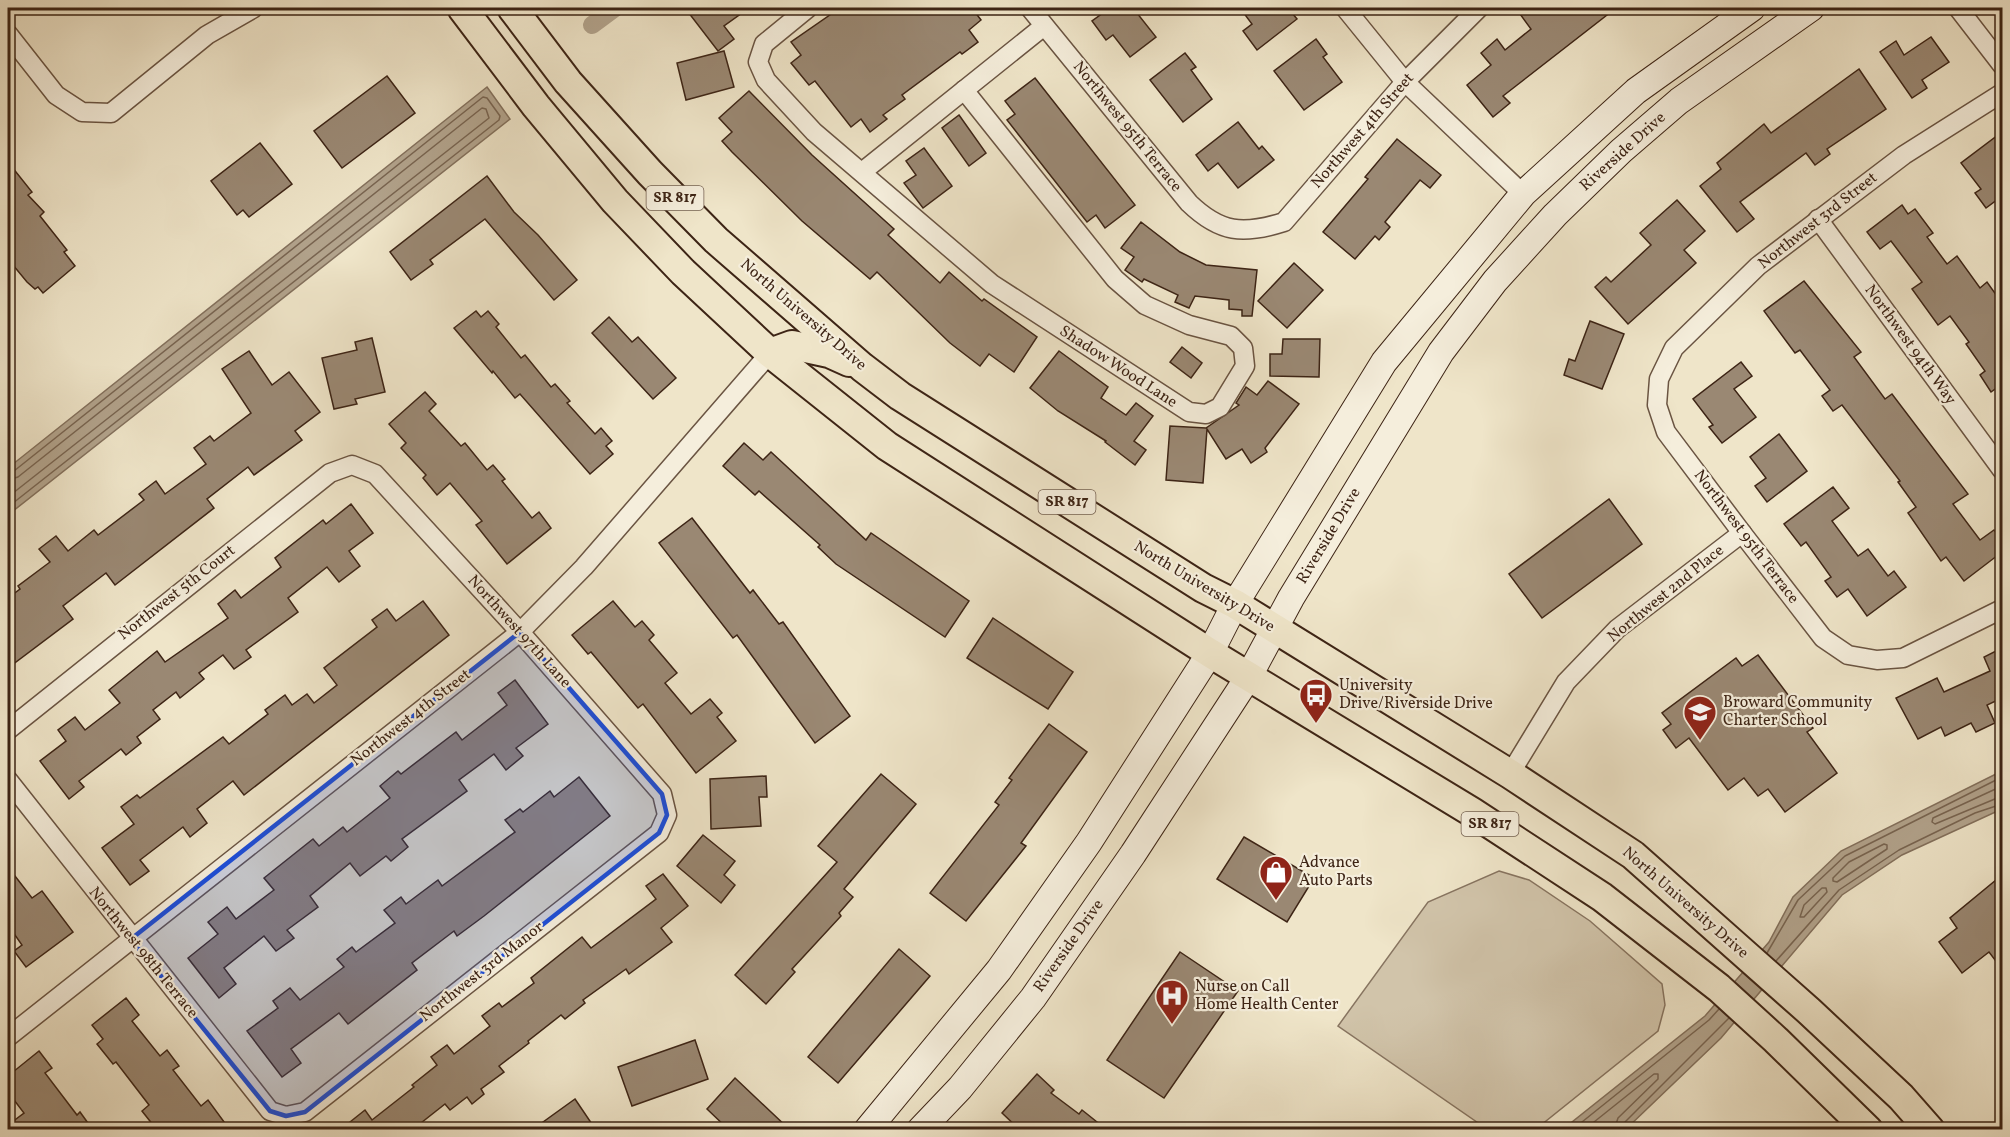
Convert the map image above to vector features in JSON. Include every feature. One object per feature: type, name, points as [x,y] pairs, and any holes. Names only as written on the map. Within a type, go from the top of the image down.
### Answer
[{"type":"main road","name":"SR 817","points":[[462,8],[536,106],[615,201],[683,272],[770,353],[887,446],[1210,653],[1472,812],[1602,897],[1719,988],[1868,1130]]},
{"type":"main road","name":"North University Drive","points":[[512,8],[568,82],[650,173],[716,240],[861,367],[900,396],[1203,588],[1235,604],[1510,774],[1634,855],[1778,983],[1901,1097],[1930,1130]]},
{"type":"main road","points":[[770,353],[792,345],[829,353],[861,367]]},
{"type":"street","points":[[8,34],[56,95],[82,112],[111,113],[207,34],[229,8]]},
{"type":"street","points":[[207,34],[254,8]]},
{"type":"street","name":"Shadow Wood Lane","points":[[808,8],[764,44],[758,62],[766,81],[814,132],[992,284],[1078,343],[1189,412],[1206,414],[1220,407],[1245,366],[1243,348],[1231,336],[1189,325],[1145,305],[1115,279],[964,90]]},
{"type":"street","name":"Northwest 95th Terrace","points":[[1030,8],[1189,203],[1207,221],[1236,230]]},
{"type":"street","points":[[1345,8],[1405,82],[1524,194]]},
{"type":"street","name":"Northwest 4th Street","points":[[1236,230],[1261,229],[1284,222],[1405,82],[1479,8]]},
{"type":"street","points":[[867,1130],[999,970],[1089,842],[1210,653],[1235,604],[1384,362],[1524,194],[1636,91],[1752,8]]},
{"type":"street","name":"Riverside Drive","points":[[920,1130],[960,1088],[1033,998],[1133,854],[1249,676],[1273,629],[1441,352],[1495,281],[1555,215],[1621,151],[1679,101],[1810,8]]},
{"type":"street","points":[[1958,8],[2002,65]]},
{"type":"street","points":[[862,172],[1044,26]]},
{"type":"street","name":"Northwest 3rd Street","points":[[1659,379],[1674,348],[1758,266],[1904,155],[2002,93]]},
{"type":"street","name":"Northwest 94th Way","points":[[1818,219],[2002,470]]},
{"type":"street","name":"Northwest 4th Street","points":[[8,1037],[520,632],[584,567],[770,353]]},
{"type":"street","name":"Northwest 95th Terrace","points":[[1659,379],[1657,405],[1666,432],[1823,638],[1848,655],[1877,660],[1903,658],[2002,609]]},
{"type":"street","name":"Northwest 97th Lane","points":[[352,465],[375,474],[520,632],[662,794],[667,815]]},
{"type":"street","name":"Northwest 5th Court","points":[[8,730],[330,472],[352,465]]},
{"type":"street","name":"Northwest 2nd Place","points":[[1510,774],[1573,675],[1617,629],[1742,533]]},
{"type":"street","name":"Northwest 98th Terrace","points":[[8,780],[131,939],[270,1111],[286,1116]]},
{"type":"street","name":"Northwest 3rd Manor","points":[[286,1116],[305,1112],[659,833],[667,815]]},
{"type":"highlighted area","points":[[520,632],[662,794],[667,815],[659,833],[305,1112],[286,1116],[270,1111],[131,939]]},
{"type":"shaded area","points":[[1499,871],[1529,880],[1590,921],[1662,984],[1665,1005],[1658,1031],[1536,1129],[1487,1129],[1338,1026],[1428,902]]},
{"type":"water","points":[[487,87],[510,119],[8,515],[8,468]]},
{"type":"water","points":[[2002,771],[2002,809],[1902,855],[1842,895],[1721,1038],[1626,1129],[1562,1130],[1705,1016],[1769,942],[1793,897],[1841,851]]},
{"type":"building","points":[[685,8],[749,8],[724,26],[734,39],[718,51]]},
{"type":"building","points":[[840,8],[972,8],[981,20],[969,30],[978,42],[962,54],[960,52],[902,95],[905,99],[883,115],[887,119],[870,132],[861,119],[851,127],[815,81],[809,85],[791,63],[801,55],[791,42]]},
{"type":"building","points":[[1110,8],[1133,8],[1156,37],[1130,57],[1113,35],[1106,40],[1092,21]]},
{"type":"building","points":[[1240,8],[1288,8],[1297,19],[1257,50],[1243,31],[1252,24]]},
{"type":"building","points":[[1529,8],[1616,8],[1503,96],[1510,103],[1493,117],[1467,85],[1491,65],[1481,53],[1497,39],[1505,50],[1531,29],[1520,14]]},
{"type":"building","points":[[1931,37],[1949,62],[1922,80],[1927,88],[1912,98],[1880,52],[1896,41],[1904,55]]},
{"type":"building","points":[[1316,39],[1327,54],[1323,57],[1342,82],[1304,110],[1274,71]]},
{"type":"building","points":[[724,51],[734,87],[686,100],[677,63]]},
{"type":"building","points":[[1185,53],[1196,67],[1191,70],[1212,99],[1183,122],[1150,80]]},
{"type":"building","points":[[1859,69],[1886,109],[1827,149],[1830,154],[1815,165],[1806,153],[1740,202],[1754,219],[1737,232],[1700,186],[1721,169],[1717,163],[1764,124],[1771,133]]},
{"type":"building","points":[[387,76],[415,113],[342,168],[314,131]]},
{"type":"building","points":[[1035,78],[1135,205],[1105,228],[1096,215],[1087,222],[1007,120],[1015,114],[1005,101]]},
{"type":"building","points":[[749,91],[812,155],[894,229],[888,235],[940,283],[949,272],[982,301],[984,299],[1037,337],[1014,372],[989,354],[980,366],[950,343],[877,272],[870,279],[802,221],[732,152],[722,141],[732,132],[719,118]]},
{"type":"building","points":[[959,115],[986,153],[969,166],[942,128]]},
{"type":"building","points":[[1238,122],[1259,149],[1262,146],[1274,160],[1238,188],[1218,163],[1208,171],[1196,155]]},
{"type":"building","points":[[2002,132],[2002,196],[1986,208],[1975,193],[1981,189],[1961,163]]},
{"type":"building","points":[[1397,139],[1441,175],[1430,188],[1420,180],[1385,222],[1390,227],[1379,240],[1375,236],[1355,259],[1323,232],[1368,179],[1365,177]]},
{"type":"building","points":[[260,143],[292,184],[249,217],[243,210],[237,215],[211,181]]},
{"type":"building","points":[[924,148],[952,186],[923,208],[904,183],[916,175],[906,161]]},
{"type":"building","points":[[8,162],[32,192],[28,195],[44,212],[40,216],[67,250],[64,252],[75,266],[43,293],[38,287],[35,289],[27,282],[8,259]]},
{"type":"building","points":[[487,176],[514,212],[538,235],[577,280],[554,300],[485,219],[430,260],[433,264],[411,280],[390,252]]},
{"type":"building","points":[[1677,200],[1705,231],[1684,250],[1696,263],[1628,324],[1595,287],[1606,277],[1611,282],[1651,245],[1640,233]]},
{"type":"building","points":[[1902,205],[1908,214],[1915,209],[1933,233],[1927,237],[1947,264],[1957,256],[1980,288],[1987,282],[2002,303],[2002,384],[1991,392],[1980,375],[1985,371],[1966,344],[1969,342],[1950,316],[1938,325],[1912,289],[1922,282],[1891,241],[1880,249],[1867,232]]},
{"type":"building","points":[[1141,222],[1180,252],[1206,265],[1257,270],[1252,316],[1242,316],[1242,310],[1229,309],[1229,300],[1195,296],[1189,308],[1175,302],[1178,295],[1144,279],[1142,282],[1125,270],[1134,257],[1121,248]]},
{"type":"building","points":[[1294,263],[1323,290],[1287,328],[1258,301]]},
{"type":"building","points":[[1804,281],[1861,352],[1854,357],[1885,399],[1892,394],[1968,494],[1953,504],[1980,540],[1994,530],[2002,540],[2002,552],[1964,581],[1946,557],[1941,561],[1908,513],[1916,507],[1898,482],[1900,481],[1842,405],[1833,411],[1822,396],[1830,390],[1800,350],[1795,353],[1764,311]]},
{"type":"building","points":[[476,311],[481,317],[488,311],[499,324],[496,327],[521,358],[525,355],[551,387],[555,384],[570,401],[567,403],[595,434],[601,428],[612,441],[606,446],[613,454],[590,474],[520,394],[515,398],[454,328]]},
{"type":"building","points":[[609,317],[632,342],[638,337],[676,378],[653,399],[592,333]]},
{"type":"building","points":[[1590,321],[1624,334],[1602,389],[1564,375],[1569,359],[1575,361]]},
{"type":"building","points":[[372,338],[385,392],[355,399],[357,404],[334,409],[322,358],[357,350],[355,342]]},
{"type":"building","points":[[1283,339],[1320,339],[1319,377],[1270,376],[1270,354],[1282,354]]},
{"type":"building","points":[[1182,347],[1202,363],[1191,378],[1170,362]]},
{"type":"building","points":[[249,351],[272,385],[289,372],[320,412],[295,431],[302,440],[254,475],[248,467],[207,499],[214,508],[115,585],[106,573],[63,606],[73,619],[8,668],[8,598],[20,589],[18,586],[50,562],[39,549],[56,536],[68,551],[94,530],[98,535],[144,500],[139,494],[156,481],[165,494],[206,464],[194,448],[210,436],[214,441],[251,413],[222,369]]},
{"type":"building","points":[[1059,351],[1108,387],[1101,398],[1126,415],[1136,403],[1153,416],[1134,441],[1146,450],[1135,465],[1106,441],[1058,411],[1030,388]]},
{"type":"building","points":[[1741,362],[1752,376],[1734,389],[1756,417],[1722,443],[1709,427],[1713,425],[1693,399]]},
{"type":"building","points":[[1268,381],[1299,404],[1265,448],[1267,452],[1251,463],[1242,449],[1226,459],[1207,429],[1203,483],[1166,480],[1170,426],[1206,428],[1239,405],[1236,403],[1246,387],[1257,395]]},
{"type":"building","points":[[425,392],[436,404],[429,411],[461,446],[465,443],[487,470],[493,465],[505,479],[502,481],[532,518],[539,512],[551,528],[507,564],[476,525],[482,521],[450,483],[437,495],[423,478],[426,475],[401,448],[406,443],[389,424]]},
{"type":"building","points":[[1779,434],[1807,471],[1767,502],[1755,486],[1766,478],[1750,457]]},
{"type":"building","points":[[744,443],[763,460],[771,452],[866,540],[871,533],[969,601],[945,637],[836,564],[818,547],[820,545],[759,491],[755,495],[723,466]]},
{"type":"building","points":[[1833,487],[1849,508],[1832,521],[1858,556],[1868,549],[1888,576],[1894,571],[1906,587],[1867,616],[1848,589],[1837,597],[1825,581],[1831,577],[1806,542],[1801,546],[1784,524]]},
{"type":"building","points":[[1609,499],[1642,544],[1542,618],[1509,574]]},
{"type":"building","points":[[351,504],[373,533],[349,551],[360,566],[339,582],[327,567],[288,598],[298,612],[246,650],[251,657],[234,669],[223,655],[199,673],[204,679],[180,698],[176,692],[153,710],[160,719],[137,737],[141,743],[126,755],[121,749],[79,781],[84,787],[69,799],[40,761],[66,741],[58,730],[75,717],[85,730],[120,703],[109,690],[157,651],[165,662],[228,618],[218,604],[235,590],[241,598],[281,567],[275,558],[323,520],[326,524]]},
{"type":"building","points":[[692,518],[750,593],[753,590],[779,624],[783,622],[850,716],[815,743],[737,635],[733,638],[659,543]]},
{"type":"building","points":[[423,601],[449,635],[244,795],[233,781],[197,809],[207,823],[190,837],[183,827],[140,860],[149,871],[130,885],[102,848],[134,824],[121,807],[137,795],[140,798],[223,737],[229,744],[268,714],[265,710],[285,695],[292,705],[307,694],[314,703],[337,685],[324,668],[377,627],[372,620],[387,609],[396,621]]},
{"type":"building","points":[[613,601],[635,627],[642,621],[654,635],[649,640],[677,673],[665,683],[691,714],[710,699],[722,713],[717,717],[736,741],[696,773],[643,704],[638,708],[591,652],[588,654],[572,635]]},
{"type":"building","points":[[993,618],[1073,672],[1048,709],[967,658]]},
{"type":"building","points":[[2002,648],[2002,698],[1987,705],[1995,723],[1976,732],[1971,723],[1945,736],[1941,727],[1918,739],[1896,698],[1937,678],[1944,692],[1990,671],[1984,657]]},
{"type":"building","points":[[1758,655],[1813,728],[1807,732],[1837,773],[1785,812],[1768,789],[1758,796],[1744,778],[1728,790],[1689,738],[1676,748],[1663,730],[1671,724],[1662,713],[1736,658],[1742,666]]},
{"type":"building","points":[[515,680],[548,724],[516,748],[523,756],[506,770],[494,754],[459,780],[467,791],[402,839],[408,847],[391,861],[386,856],[360,876],[350,863],[310,896],[318,907],[287,930],[294,938],[276,951],[264,936],[224,968],[236,984],[219,998],[188,958],[218,934],[208,922],[227,907],[236,919],[274,890],[264,878],[313,839],[319,846],[343,827],[347,832],[390,798],[380,786],[398,771],[401,774],[456,732],[462,740],[507,705],[498,693]]},
{"type":"building","points":[[1049,724],[1087,752],[1021,843],[1026,846],[966,921],[930,893],[999,805],[995,802],[1012,780],[1009,778]]},
{"type":"building","points":[[881,774],[916,804],[844,889],[853,897],[839,913],[841,916],[792,969],[795,972],[766,1004],[735,975],[837,862],[818,846]]},
{"type":"building","points":[[766,776],[767,797],[759,797],[761,826],[711,829],[710,779]]},
{"type":"building","points":[[579,777],[610,816],[484,916],[457,936],[454,931],[412,963],[417,970],[348,1024],[339,1013],[291,1049],[301,1063],[282,1077],[247,1031],[278,1008],[273,1001],[290,988],[300,1000],[344,967],[337,959],[352,947],[356,952],[395,923],[384,910],[401,897],[406,904],[438,880],[442,886],[515,832],[505,820],[520,809],[523,812],[550,791],[554,797]]},
{"type":"building","points":[[703,835],[735,861],[724,875],[735,885],[721,903],[677,866]]},
{"type":"building","name":"Advance Auto Parts","points":[[1244,837],[1314,878],[1287,922],[1217,879]]},
{"type":"building","points":[[8,867],[32,898],[42,891],[73,932],[26,967],[14,951],[22,945],[8,925]]},
{"type":"building","points":[[663,874],[688,906],[661,928],[672,942],[629,974],[626,969],[583,1000],[585,1003],[565,1019],[561,1015],[528,1041],[529,1043],[499,1066],[504,1072],[481,1089],[484,1094],[472,1104],[467,1097],[450,1110],[445,1104],[412,1130],[340,1130],[365,1110],[372,1120],[414,1087],[412,1085],[437,1065],[431,1057],[447,1045],[454,1054],[490,1026],[482,1016],[499,1003],[502,1007],[534,983],[531,978],[582,937],[591,948],[656,899],[646,886]]},
{"type":"building","points":[[2002,875],[2002,969],[1989,952],[1962,973],[1939,942],[1957,928],[1950,918]]},
{"type":"building","points":[[899,949],[930,976],[838,1083],[808,1057]]},
{"type":"building","name":"Nurse on Call Home Health Center","points":[[1180,952],[1238,991],[1164,1098],[1107,1060]]},
{"type":"building","points":[[126,998],[139,1015],[132,1021],[160,1056],[167,1050],[179,1066],[173,1070],[201,1106],[208,1100],[230,1130],[157,1130],[142,1111],[149,1105],[116,1062],[113,1064],[97,1044],[103,1039],[92,1025]]},
{"type":"building","points":[[695,1040],[708,1079],[632,1106],[618,1067]]},
{"type":"building","points":[[39,1051],[52,1068],[45,1073],[77,1115],[80,1112],[93,1130],[8,1130],[8,1125],[24,1113],[8,1092],[8,1076]]},
{"type":"building","points":[[1037,1074],[1054,1090],[1051,1093],[1079,1114],[1082,1110],[1107,1130],[1020,1130],[1002,1113]]},
{"type":"building","points":[[735,1078],[790,1130],[729,1130],[707,1109]]},
{"type":"building","points":[[575,1099],[596,1130],[532,1130]]},
{"type":"waterway","points":[[592,25],[615,8]]},
{"type":"place","name":"University Drive/Riverside Drive","points":[[1316,724]]},
{"type":"place","name":"Broward Community Charter School","points":[[1700,741]]},
{"type":"place","name":"Advance Auto Parts","points":[[1276,901]]},
{"type":"place","name":"Nurse on Call Home Health Center","points":[[1172,1025]]}]
